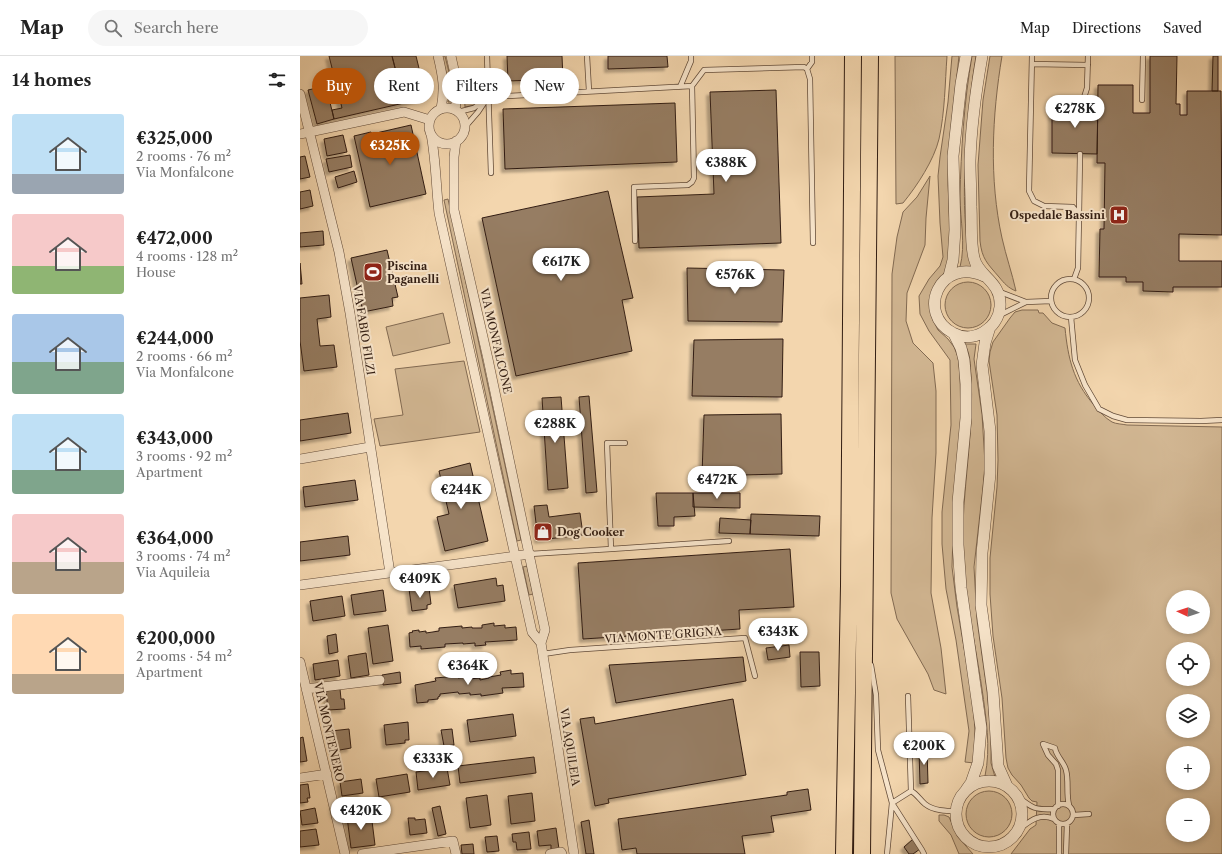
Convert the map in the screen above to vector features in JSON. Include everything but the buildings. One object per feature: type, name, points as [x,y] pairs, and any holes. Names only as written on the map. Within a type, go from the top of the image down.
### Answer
[{"type":"highway","points":[[844,854],[849,586],[852,56]]},
{"type":"highway","points":[[862,854],[870,56]]},
{"type":"street","points":[[438,56],[443,78],[444,92],[442,109]]},
{"type":"street","points":[[451,56],[454,68]]},
{"type":"street","points":[[949,276],[953,260],[955,230],[954,156],[961,84],[966,56]]},
{"type":"street","points":[[982,56],[976,87],[970,160],[974,259],[984,276]]},
{"type":"street","name":"VIA FABIO FILZI","points":[[300,94],[305,133],[339,252],[350,313],[390,573]]},
{"type":"street","points":[[457,104],[457,111]]},
{"type":"street","points":[[431,134],[435,139],[442,143],[448,144],[456,141],[461,137],[465,127],[464,121],[457,111],[450,108],[442,109],[436,112],[430,120],[429,127],[434,148],[439,213],[515,557]]},
{"type":"street","points":[[305,133],[404,112],[430,120]]},
{"type":"street","name":"VIA MONFALCONE","points":[[456,141],[454,156],[454,210],[530,554]]},
{"type":"street","points":[[958,272],[976,272],[984,276],[992,282],[1000,299],[998,316],[990,327],[982,333],[963,337],[945,329],[935,312],[934,302],[942,283],[949,276],[958,272]]},
{"type":"street","points":[[990,327],[985,343],[982,365],[990,431],[990,474],[982,553],[982,605],[993,692],[998,766],[1007,786]]},
{"type":"street","points":[[954,334],[961,348],[964,360],[966,384],[966,418],[958,502],[958,545],[961,588],[981,728],[978,763],[971,783],[960,800],[957,811],[958,824],[961,830],[980,854]]},
{"type":"street","points":[[300,459],[370,447]]},
{"type":"street","points":[[300,585],[530,554]]},
{"type":"street","name":"VIA AQUILEIA","points":[[530,554],[545,630],[541,643],[574,854]]},
{"type":"street","name":"VIA AQUILEIA","points":[[515,557],[532,632],[541,643]]},
{"type":"street","name":"VIA MONTENERO","points":[[300,662],[345,854]]},
{"type":"street","points":[[306,689],[380,680]]},
{"type":"street","points":[[300,778],[327,774]]},
{"type":"street","points":[[966,790],[983,781],[996,781],[1007,786],[1017,796],[1020,802],[1022,817],[1004,854]]},
{"type":"street","points":[[970,840],[982,846],[994,846],[1006,842],[1014,834]]},
{"type":"street","points":[[362,854],[454,841],[456,854]]},
{"type":"street","points":[[550,854],[561,852],[562,854]]},
{"type":"lane","points":[[487,56],[487,68]]},
{"type":"lane","points":[[587,56],[589,92]]},
{"type":"lane","points":[[680,87],[691,61],[691,56]]},
{"type":"lane","points":[[807,69],[812,62],[812,56]]},
{"type":"lane","points":[[1032,56],[1029,191],[1034,201],[1044,206],[1073,207],[1079,215]]},
{"type":"lane","points":[[1082,104],[1087,88],[1088,56]]},
{"type":"lane","points":[[1142,100],[1143,56]]},
{"type":"lane","points":[[1032,64],[1088,65]]},
{"type":"lane","points":[[635,241],[634,187],[688,185],[694,178],[692,86],[704,70],[800,67],[807,69]]},
{"type":"lane","points":[[807,69],[810,79],[813,244]]},
{"type":"lane","points":[[512,96],[692,86]]},
{"type":"lane","points":[[457,111],[474,108],[479,104]]},
{"type":"lane","points":[[465,127],[483,104]]},
{"type":"lane","points":[[488,104],[491,173]]},
{"type":"lane","points":[[1074,279],[1078,268],[1080,154]]},
{"type":"lane","points":[[1074,279],[1084,285],[1089,296],[1086,308],[1082,312],[1071,317],[1060,314],[1052,306],[1051,294],[1056,283],[1062,280],[1074,279]]},
{"type":"lane","points":[[997,290],[1026,302]]},
{"type":"lane","points":[[998,316],[1026,302],[1051,300]]},
{"type":"lane","points":[[1071,317],[1075,360],[1085,385],[1099,409],[1113,416],[1127,420],[1222,420]]},
{"type":"lane","points":[[611,549],[606,443],[625,443]]},
{"type":"lane","points":[[530,554],[729,541]]},
{"type":"lane","name":"VIA MONTE GRIGNA","points":[[543,654],[570,650],[745,638],[755,676]]},
{"type":"lane","points":[[864,640],[875,683],[878,750],[892,803],[924,853]]},
{"type":"lane","points":[[908,696],[911,791],[926,806],[941,810],[957,811]]},
{"type":"lane","points":[[1014,834],[1030,820],[1037,817],[1049,817],[1054,819],[1059,824],[1066,824],[1072,821],[1074,814],[1067,797],[1067,772],[1055,748],[1043,744],[1048,755],[1056,764],[1058,770],[1056,807],[1053,816],[1054,819]]},
{"type":"lane","points":[[892,803],[911,791]]},
{"type":"lane","points":[[1017,796],[1032,807],[1038,809],[1056,807],[1063,804],[1069,805]]},
{"type":"lane","points":[[887,854],[892,803]]},
{"type":"lane","points":[[1074,814],[1089,814]]},
{"type":"lane","points":[[1059,824],[1059,854]]},
{"type":"lane","points":[[1066,824],[1066,854]]},
{"type":"lane","points":[[838,854],[844,837]]},
{"type":"shaded area","points":[[442,56],[445,56],[448,68],[445,68]]},
{"type":"shaded area","points":[[895,56],[947,56],[942,118],[937,147],[914,189],[903,203],[896,204]]},
{"type":"shaded area","points":[[952,56],[959,56],[949,147],[948,185],[951,251],[945,272],[936,282],[931,295],[930,308],[933,320],[938,330],[954,347],[958,357],[960,374],[961,427],[954,502],[952,567],[957,607],[973,700],[975,732],[974,763],[965,762],[969,731],[956,640],[946,589],[942,544],[942,512],[951,425],[950,360],[929,331],[920,314],[919,296],[929,279],[940,266],[943,257],[938,176],[948,102]]},
{"type":"shaded area","points":[[972,56],[976,56],[972,82],[965,161],[964,196],[966,232],[972,267],[960,267],[963,250],[960,206],[962,144]]},
{"type":"shaded area","points":[[990,56],[1002,56],[994,124],[993,147],[995,193],[1004,245],[1016,291],[1006,285],[988,264],[982,252],[980,241],[978,165],[983,100]]},
{"type":"shaded area","points":[[465,104],[475,104],[475,105],[465,107]]},
{"type":"shaded area","points":[[930,176],[925,245],[907,293],[906,321],[913,343],[933,363],[936,391],[936,453],[932,518],[931,593],[941,648],[946,694],[934,690],[928,674],[897,619],[891,593],[892,274],[897,237],[903,212],[917,197]]},
{"type":"shaded area","points":[[448,199],[521,540],[517,541],[444,200]]},
{"type":"shaded area","points":[[968,282],[981,286],[987,292],[991,305],[987,318],[981,324],[968,328],[955,324],[949,318],[945,305],[949,292],[955,286]]},
{"type":"shaded area","points":[[1022,310],[1038,310],[1039,313],[1043,313],[1052,323],[1065,328],[1070,359],[1076,378],[1094,405],[1112,422],[1127,425],[1222,427],[1222,854],[1011,854],[1030,829],[1036,825],[1037,802],[1032,801],[1029,798],[1008,768],[1002,698],[993,636],[990,594],[990,558],[997,487],[998,460],[997,415],[989,361],[993,342],[1015,312]]},
{"type":"shaded area","points":[[443,313],[450,343],[393,356],[386,327]]},
{"type":"shaded area","points":[[964,344],[976,344],[974,359],[982,414],[985,464],[974,567],[977,620],[987,691],[991,734],[991,763],[995,777],[985,776],[988,755],[986,721],[968,606],[964,565],[963,524],[972,394],[970,359]]},
{"type":"shaded area","points":[[464,361],[480,432],[380,446],[374,419],[403,415],[395,369]]},
{"type":"shaded area","points":[[527,566],[533,594],[529,595],[523,567]]},
{"type":"shaded area","points":[[989,791],[1002,795],[1008,801],[1012,814],[1008,827],[1002,833],[989,837],[976,833],[970,827],[966,814],[970,801],[976,795]]},
{"type":"shaded area","points":[[939,815],[949,817],[958,837],[973,854],[959,854],[951,835],[939,821]]},
{"type":"place","name":"Ospedale Bassini","points":[[1119,215]]},
{"type":"place","name":"Piscina Paganelli","points":[[373,272]]},
{"type":"place","name":"Dog Cooker","points":[[543,532]]}]
